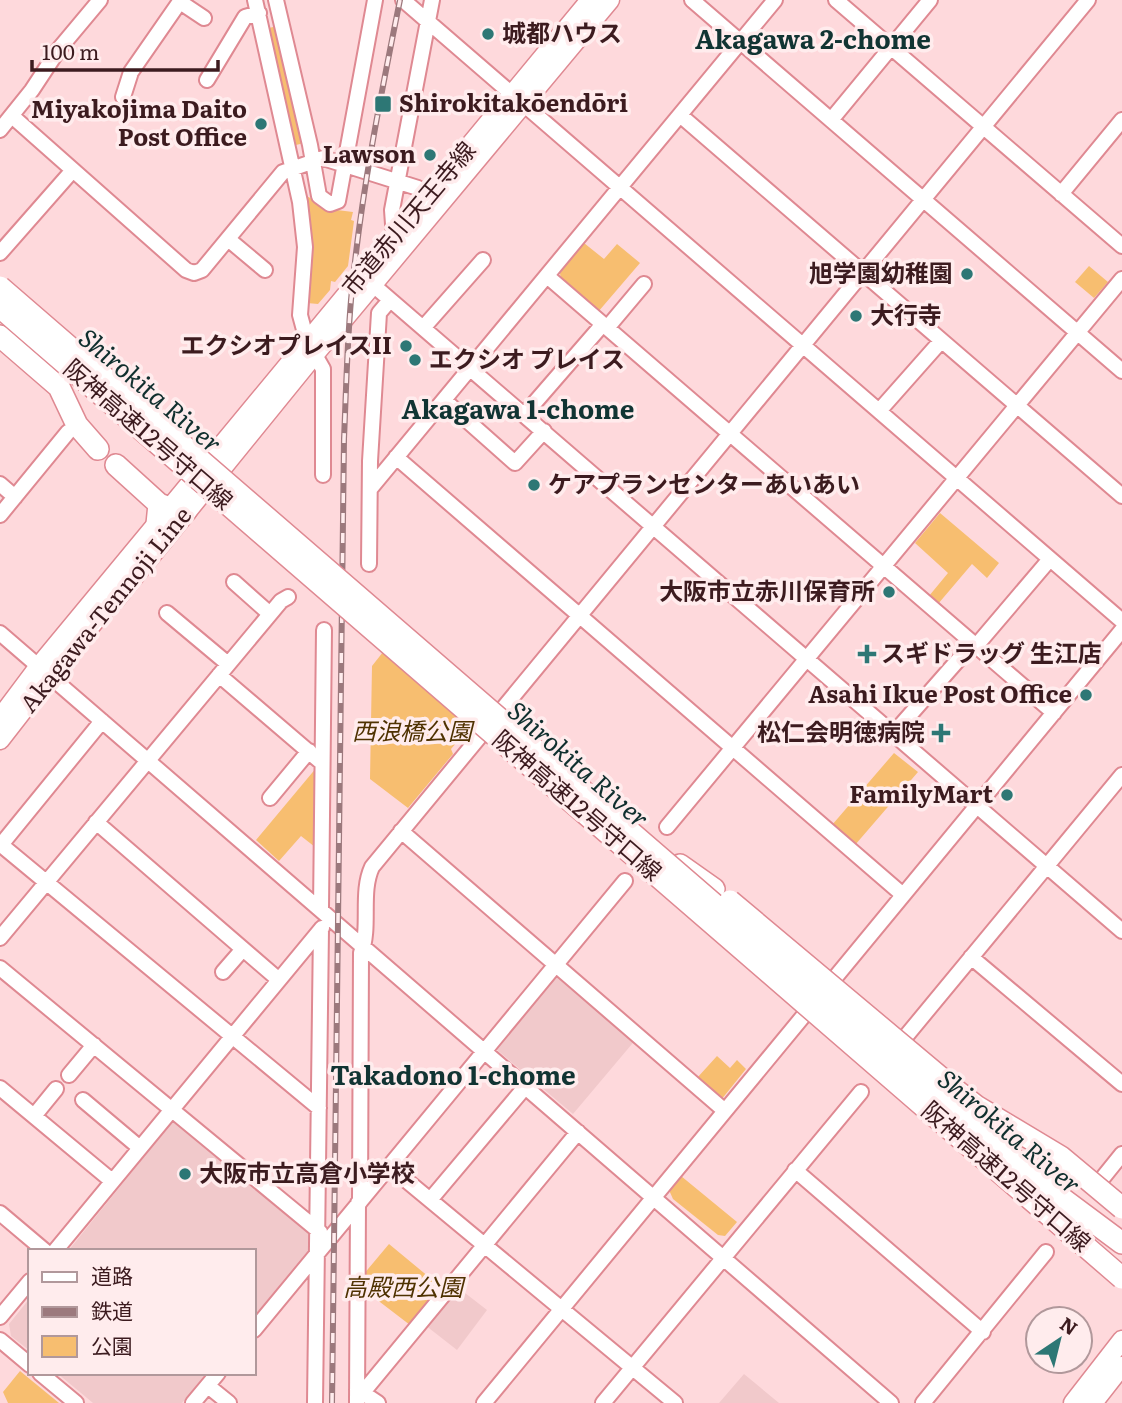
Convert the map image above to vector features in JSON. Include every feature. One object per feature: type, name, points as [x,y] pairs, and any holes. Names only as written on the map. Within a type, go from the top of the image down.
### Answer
[{"type":"highway","name":"阪神高速12号守口線","points":[[0,287],[797,976],[1059,1197],[1122,1243]]},
{"type":"highway","name":"阪神高速12号守口線","points":[[0,307],[1122,1278]]},
{"type":"highway","points":[[0,335],[59,387],[77,425],[98,449]]},
{"type":"highway","points":[[116,465],[169,510]]},
{"type":"highway","points":[[629,831],[714,888],[752,918],[968,1100],[1061,1157],[1122,1208]]},
{"type":"highway","points":[[1059,1197],[1122,1254]]},
{"type":"main road","name":"市道赤川天王寺線","points":[[311,348],[518,100],[590,0]]},
{"type":"main road","name":"市道赤川天王寺線","points":[[368,281],[394,238],[610,0]]},
{"type":"main road","name":"Akagawa-Tennoji Line","points":[[0,740],[38,694],[44,671],[169,510],[229,447],[311,348]]},
{"type":"main road","name":"Akagawa-Tennoji Line","points":[[0,718],[125,589],[169,510]]},
{"type":"main road","points":[[1073,1403],[1122,1340]]},
{"type":"main road","points":[[1093,1403],[1122,1366]]},
{"type":"street","points":[[0,130],[32,90],[59,49],[100,0]]},
{"type":"street","points":[[207,80],[245,17],[257,7],[281,1],[319,196],[330,204],[338,201],[375,0]]},
{"type":"street","points":[[403,0],[425,16],[428,22],[1122,621]]},
{"type":"street","points":[[394,238],[392,210],[432,0]]},
{"type":"street","points":[[692,0],[1122,371]]},
{"type":"street","points":[[370,489],[775,0]]},
{"type":"street","points":[[831,120],[930,0]]},
{"type":"street","points":[[359,1394],[361,953],[368,877],[375,863],[1088,0]]},
{"type":"street","points":[[123,97],[131,72],[181,1],[204,18]]},
{"type":"street","points":[[845,3],[891,47],[1122,246]]},
{"type":"street","points":[[257,7],[294,168],[305,247],[300,315],[311,348],[323,369],[323,475]]},
{"type":"street","points":[[680,115],[1122,496]]},
{"type":"street","points":[[12,116],[186,270],[194,273],[202,270],[283,172],[323,158],[418,188]]},
{"type":"street","points":[[1061,194],[1122,120]]},
{"type":"street","points":[[0,253],[73,170]]},
{"type":"street","points":[[228,239],[265,270]]},
{"type":"street","points":[[424,328],[483,260]]},
{"type":"street","points":[[547,276],[1054,713]]},
{"type":"street","points":[[667,827],[1122,279]]},
{"type":"street","points":[[368,281],[1122,931]]},
{"type":"street","points":[[524,415],[644,284]]},
{"type":"street","points":[[369,564],[379,313],[390,300]]},
{"type":"street","points":[[879,411],[941,341]]},
{"type":"street","points":[[444,400],[516,464],[544,431]]},
{"type":"street","points":[[0,514],[68,432]]},
{"type":"street","points":[[396,457],[903,895]]},
{"type":"street","points":[[0,484],[15,497]]},
{"type":"street","points":[[894,733],[1050,559]]},
{"type":"street","points":[[234,582],[270,614]]},
{"type":"street","points":[[0,938],[270,614],[288,597]]},
{"type":"street","points":[[167,613],[322,762]]},
{"type":"street","points":[[315,1403],[317,1254],[323,1234],[319,1108],[324,919],[324,630]]},
{"type":"street","points":[[484,1403],[1122,630]]},
{"type":"street","points":[[0,633],[324,919],[363,946],[891,1403]]},
{"type":"street","points":[[102,721],[0,845],[319,1108]]},
{"type":"street","points":[[270,798],[309,751]]},
{"type":"street","points":[[907,1035],[1122,775]]},
{"type":"street","points":[[96,822],[279,980]]},
{"type":"street","points":[[401,831],[725,1111]]},
{"type":"street","points":[[323,1234],[359,1203],[625,881]]},
{"type":"street","points":[[57,1249],[279,980],[324,919]]},
{"type":"street","points":[[223,972],[243,949]]},
{"type":"street","points":[[971,957],[1122,1084]]},
{"type":"street","points":[[0,968],[323,1234]]},
{"type":"street","points":[[69,1075],[94,1045]]},
{"type":"street","points":[[430,1200],[526,1086]]},
{"type":"street","points":[[0,1088],[112,1181]]},
{"type":"street","points":[[34,1116],[56,1089]]},
{"type":"street","points":[[603,1403],[861,1092]]},
{"type":"street","points":[[83,1100],[140,1148]]},
{"type":"street","points":[[359,1394],[578,1132]]},
{"type":"street","points":[[1101,1180],[1122,1154]]},
{"type":"street","points":[[389,1166],[675,1403]]},
{"type":"street","points":[[795,1170],[983,1332]]},
{"type":"street","points":[[0,1213],[43,1249]]},
{"type":"street","points":[[923,1403],[1046,1252]]},
{"type":"street","points":[[256,1328],[317,1254]]},
{"type":"street","points":[[0,1317],[28,1283]]},
{"type":"street","points":[[0,1340],[28,1363]]},
{"type":"street","points":[[42,1375],[76,1403]]},
{"type":"street","points":[[193,1403],[216,1375]]},
{"type":"street","points":[[208,1385],[229,1403]]},
{"type":"street","points":[[359,1394],[378,1403]]},
{"type":"shaded area","points":[[557,975],[637,1038],[573,1114],[496,1049]]},
{"type":"shaded area","name":"大阪市立高倉小学校","points":[[174,1120],[306,1227],[311,1237],[310,1248],[256,1314],[256,1249],[70,1249]]},
{"type":"shaded area","points":[[456,1286],[487,1310],[457,1350],[425,1325]]},
{"type":"shaded area","points":[[28,1300],[28,1349],[11,1336],[9,1324]]},
{"type":"shaded area","points":[[744,1374],[779,1403],[719,1403]]},
{"type":"shaded area","points":[[59,1375],[204,1375],[182,1403],[93,1403]]},
{"type":"green space","points":[[277,26],[304,143],[296,145],[269,28]]},
{"type":"green space","points":[[305,195],[329,209],[353,212],[348,266],[335,282],[331,281],[330,290],[318,304],[307,303]]},
{"type":"green space","points":[[584,243],[604,259],[617,244],[640,263],[598,312],[561,280],[560,273]]},
{"type":"green space","points":[[1089,266],[1108,282],[1094,298],[1075,282]]},
{"type":"green space","points":[[940,513],[999,563],[987,578],[972,564],[938,604],[929,596],[948,573],[915,543]]},
{"type":"green space","name":"西浪橋公園","points":[[383,652],[469,728],[451,749],[453,754],[408,808],[370,779],[372,666]]},
{"type":"green space","points":[[894,753],[918,772],[855,845],[832,825]]},
{"type":"green space","points":[[317,767],[315,847],[301,836],[279,861],[256,840]]},
{"type":"green space","points":[[717,1056],[730,1068],[737,1060],[746,1069],[721,1100],[697,1078]]},
{"type":"green space","points":[[681,1176],[737,1222],[725,1236],[718,1235],[673,1199],[669,1190]]},
{"type":"green space","name":"高殿西公園","points":[[389,1244],[441,1287],[410,1325],[363,1289],[363,1275]]},
{"type":"green space","points":[[20,1371],[59,1403],[8,1403],[3,1392]]},
{"type":"railway","points":[[332,1403],[344,439],[348,352],[351,300],[365,187],[400,0]]},
{"type":"place","name":"城都ハウス","points":[[488,34]]},
{"type":"place","name":"Shirokitakōendōri","points":[[383,104]]},
{"type":"place","name":"Miyakojima Daito Post Office","points":[[261,124]]},
{"type":"place","name":"Lawson","points":[[430,155]]},
{"type":"place","name":"旭学園幼稚園","points":[[967,274]]},
{"type":"place","name":"大行寺","points":[[856,316]]},
{"type":"place","name":"エクシオプレイスII","points":[[406,346]]},
{"type":"place","name":"エクシオ プレイス","points":[[415,360]]},
{"type":"place","name":"ケアプランセンターあいあい","points":[[534,485]]},
{"type":"place","name":"大阪市立赤川保育所","points":[[889,592]]},
{"type":"place","name":"スギドラッグ 生江店","points":[[867,654]]},
{"type":"place","name":"Asahi Ikue Post Office","points":[[1086,695]]},
{"type":"place","name":"松仁会明徳病院","points":[[941,733]]},
{"type":"place","name":"FamilyMart","points":[[1007,795]]},
{"type":"place","name":"大阪市立高倉小学校","points":[[185,1174]]},
{"type":"district","name":"Akagawa 2-chome","points":[[813,40]]},
{"type":"district","name":"Akagawa 1-chome","points":[[518,410]]},
{"type":"district","name":"Takadono 1-chome","points":[[453,1076]]},
{"type":"water label","name":"Shirokita River","points":[[150,391]]},
{"type":"water label","name":"Shirokita River","points":[[578,765]]},
{"type":"water label","name":"Shirokita River","points":[[1009,1132]]}]
